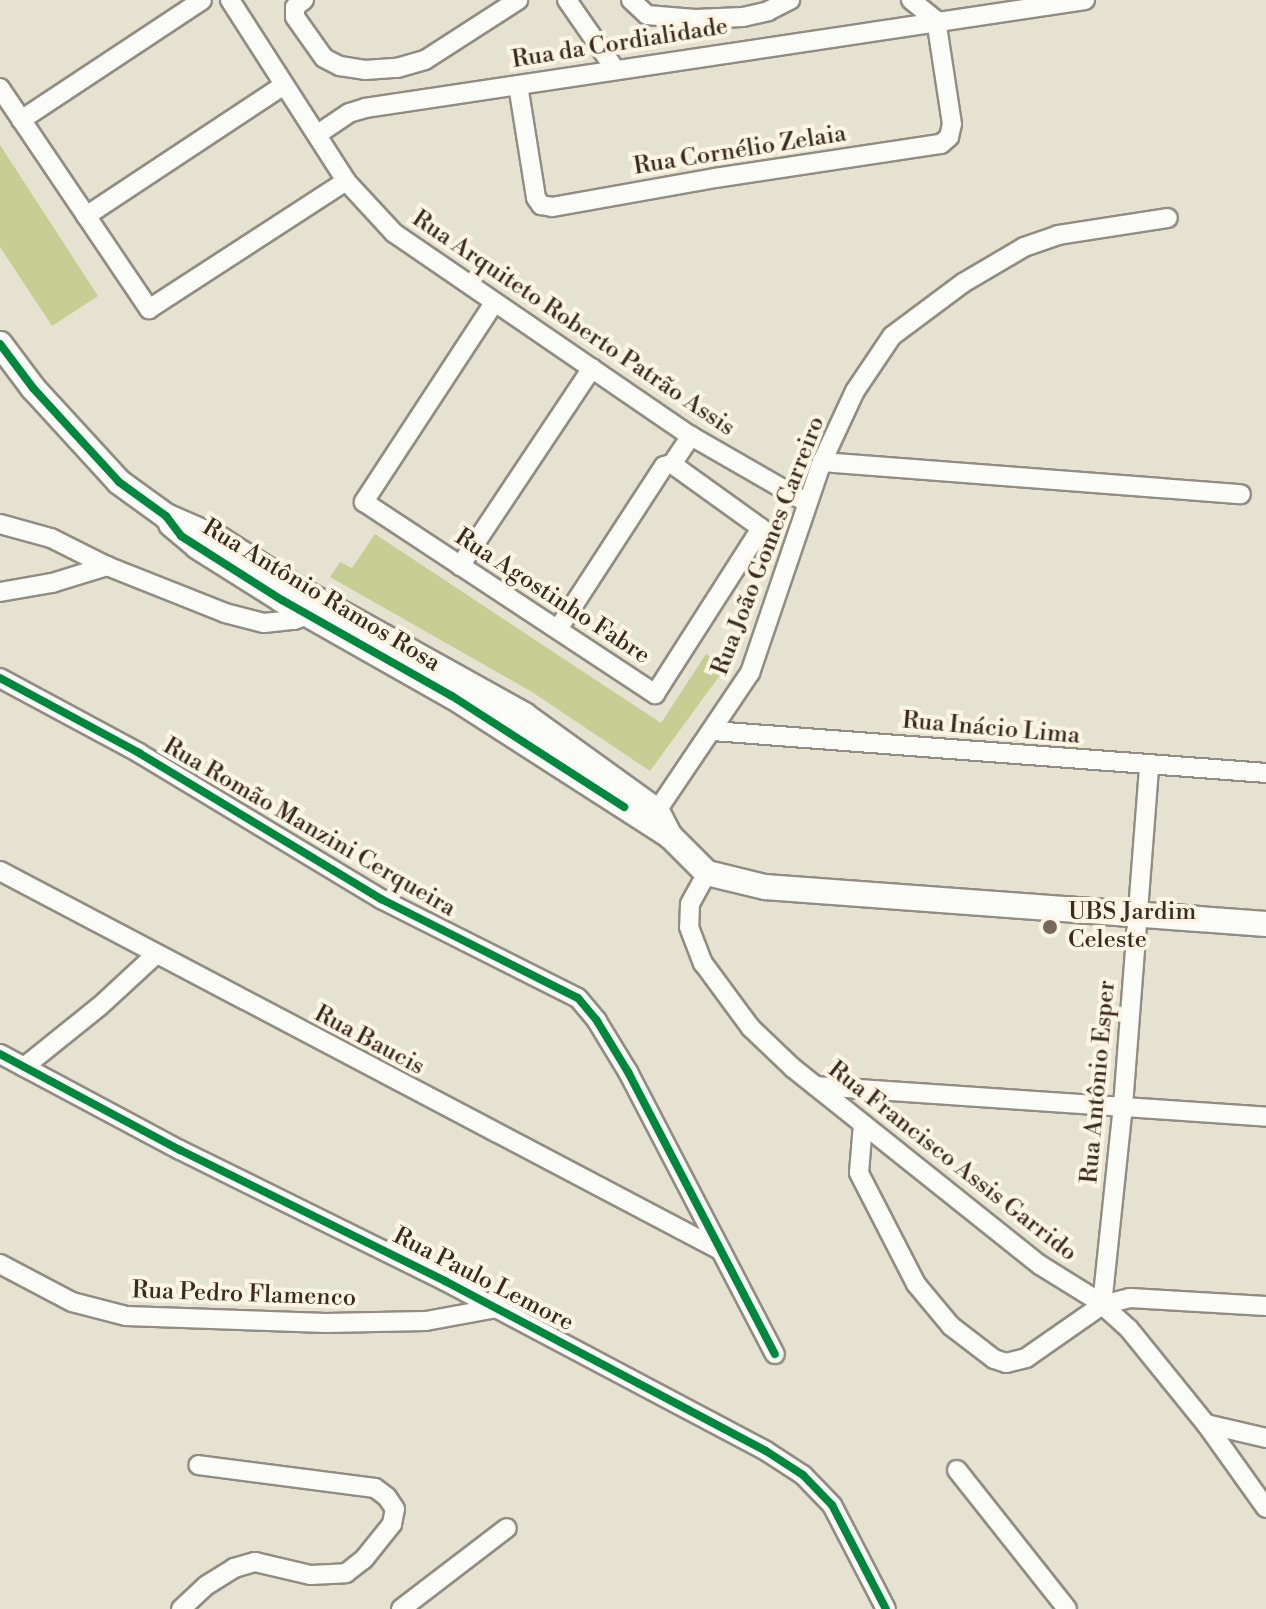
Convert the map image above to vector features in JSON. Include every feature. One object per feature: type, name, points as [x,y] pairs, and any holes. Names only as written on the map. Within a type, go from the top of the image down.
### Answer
[{"type":"main road","name":"Rua Antônio Ramos Rosa","points":[[0,344],[33,388],[119,482],[166,516],[221,540],[312,607],[652,818],[703,871]]},
{"type":"main road","points":[[703,871],[765,887],[1266,924]]},
{"type":"street","points":[[21,120],[202,0]]},
{"type":"street","name":"Rua Arquiteto Roberto Patrão Assis","points":[[230,0],[346,181],[394,233],[691,436],[806,502]]},
{"type":"street","points":[[304,0],[295,7],[295,17],[324,58],[340,66],[365,70],[397,68],[425,60],[518,0]]},
{"type":"street","points":[[567,0],[614,68]]},
{"type":"street","points":[[631,0],[647,15],[695,19],[743,17],[768,11],[790,0]]},
{"type":"street","points":[[911,0],[936,20]]},
{"type":"street","name":"Rua da Cordialidade","points":[[318,134],[349,113],[365,108],[614,68],[1085,0]]},
{"type":"street","name":"Rua Cornélio Zelaia","points":[[518,85],[536,198],[541,205],[552,207],[715,178],[941,144],[949,137],[952,124],[936,20]]},
{"type":"street","points":[[86,216],[284,85]]},
{"type":"street","points":[[0,88],[151,309],[346,181]]},
{"type":"street","name":"Rua João Gomes Carreiro","points":[[652,818],[750,673],[822,462],[873,362],[892,336],[919,313],[1024,247],[1058,235],[1168,218]]},
{"type":"street","name":"Rua Agostinho Fabre","points":[[494,303],[364,502],[655,694],[761,528],[672,464]]},
{"type":"street","points":[[460,566],[592,368]]},
{"type":"street","points":[[558,629],[664,466],[672,464],[691,436]]},
{"type":"street","points":[[822,462],[1241,494]]},
{"type":"street","points":[[0,524],[51,538],[107,566],[225,613],[264,623],[312,607]]},
{"type":"street","points":[[0,592],[52,583],[107,566]]},
{"type":"street","name":"Rua Romão Manzini Cerqueira","points":[[0,678],[152,760],[381,899],[578,998],[597,1021],[628,1072],[775,1354]]},
{"type":"street","name":"Rua Inácio Lima","points":[[713,731],[1149,767],[1266,773]]},
{"type":"street","name":"Rua Antônio Esper","points":[[1102,1305],[1123,1106],[1149,767]]},
{"type":"street","name":"Rua Baucis","points":[[0,871],[718,1249]]},
{"type":"street","name":"Rua Francisco Assis Garrido","points":[[703,871],[688,913],[689,927],[703,963],[751,1028],[816,1086],[1040,1265],[1102,1305],[1129,1329],[1206,1424],[1266,1508]]},
{"type":"street","points":[[24,1067],[100,1006],[155,955]]},
{"type":"street","name":"Rua Paulo Lemore","points":[[0,1054],[497,1308],[766,1451],[803,1475],[832,1505],[886,1609]]},
{"type":"street","points":[[816,1086],[1266,1117]]},
{"type":"street","points":[[863,1124],[859,1173],[916,1284],[951,1326],[994,1359],[1006,1363],[1026,1358],[1102,1305],[1145,1297],[1266,1306]]},
{"type":"street","name":"Rua Pedro Flamenco","points":[[0,1264],[72,1302],[126,1316],[326,1323],[426,1321],[497,1308]]},
{"type":"street","points":[[1206,1424],[1266,1438]]},
{"type":"street","points":[[181,1609],[207,1585],[234,1568],[255,1562],[311,1575],[346,1573],[364,1559],[392,1524],[395,1509],[387,1497],[375,1488],[198,1465]]},
{"type":"street","points":[[957,1470],[1067,1609]]},
{"type":"street","points":[[401,1609],[507,1528]]},
{"type":"green space","points":[[0,145],[98,296],[52,326],[0,247]]},
{"type":"green space","points":[[375,534],[661,723],[706,654],[726,667],[650,771],[532,692],[330,577],[340,562],[352,568]]},
{"type":"cycle path","points":[[0,344],[33,388],[119,482],[166,516],[181,536],[282,600],[452,696],[624,807]]},
{"type":"cycle path","points":[[0,678],[139,753],[381,899],[578,998],[597,1021],[628,1072],[775,1354]]},
{"type":"cycle path","points":[[0,1054],[180,1150],[445,1281],[766,1451],[803,1475],[832,1505],[886,1609]]},
{"type":"place","name":"UBS Jardim Celeste","points":[[1050,927]]}]
